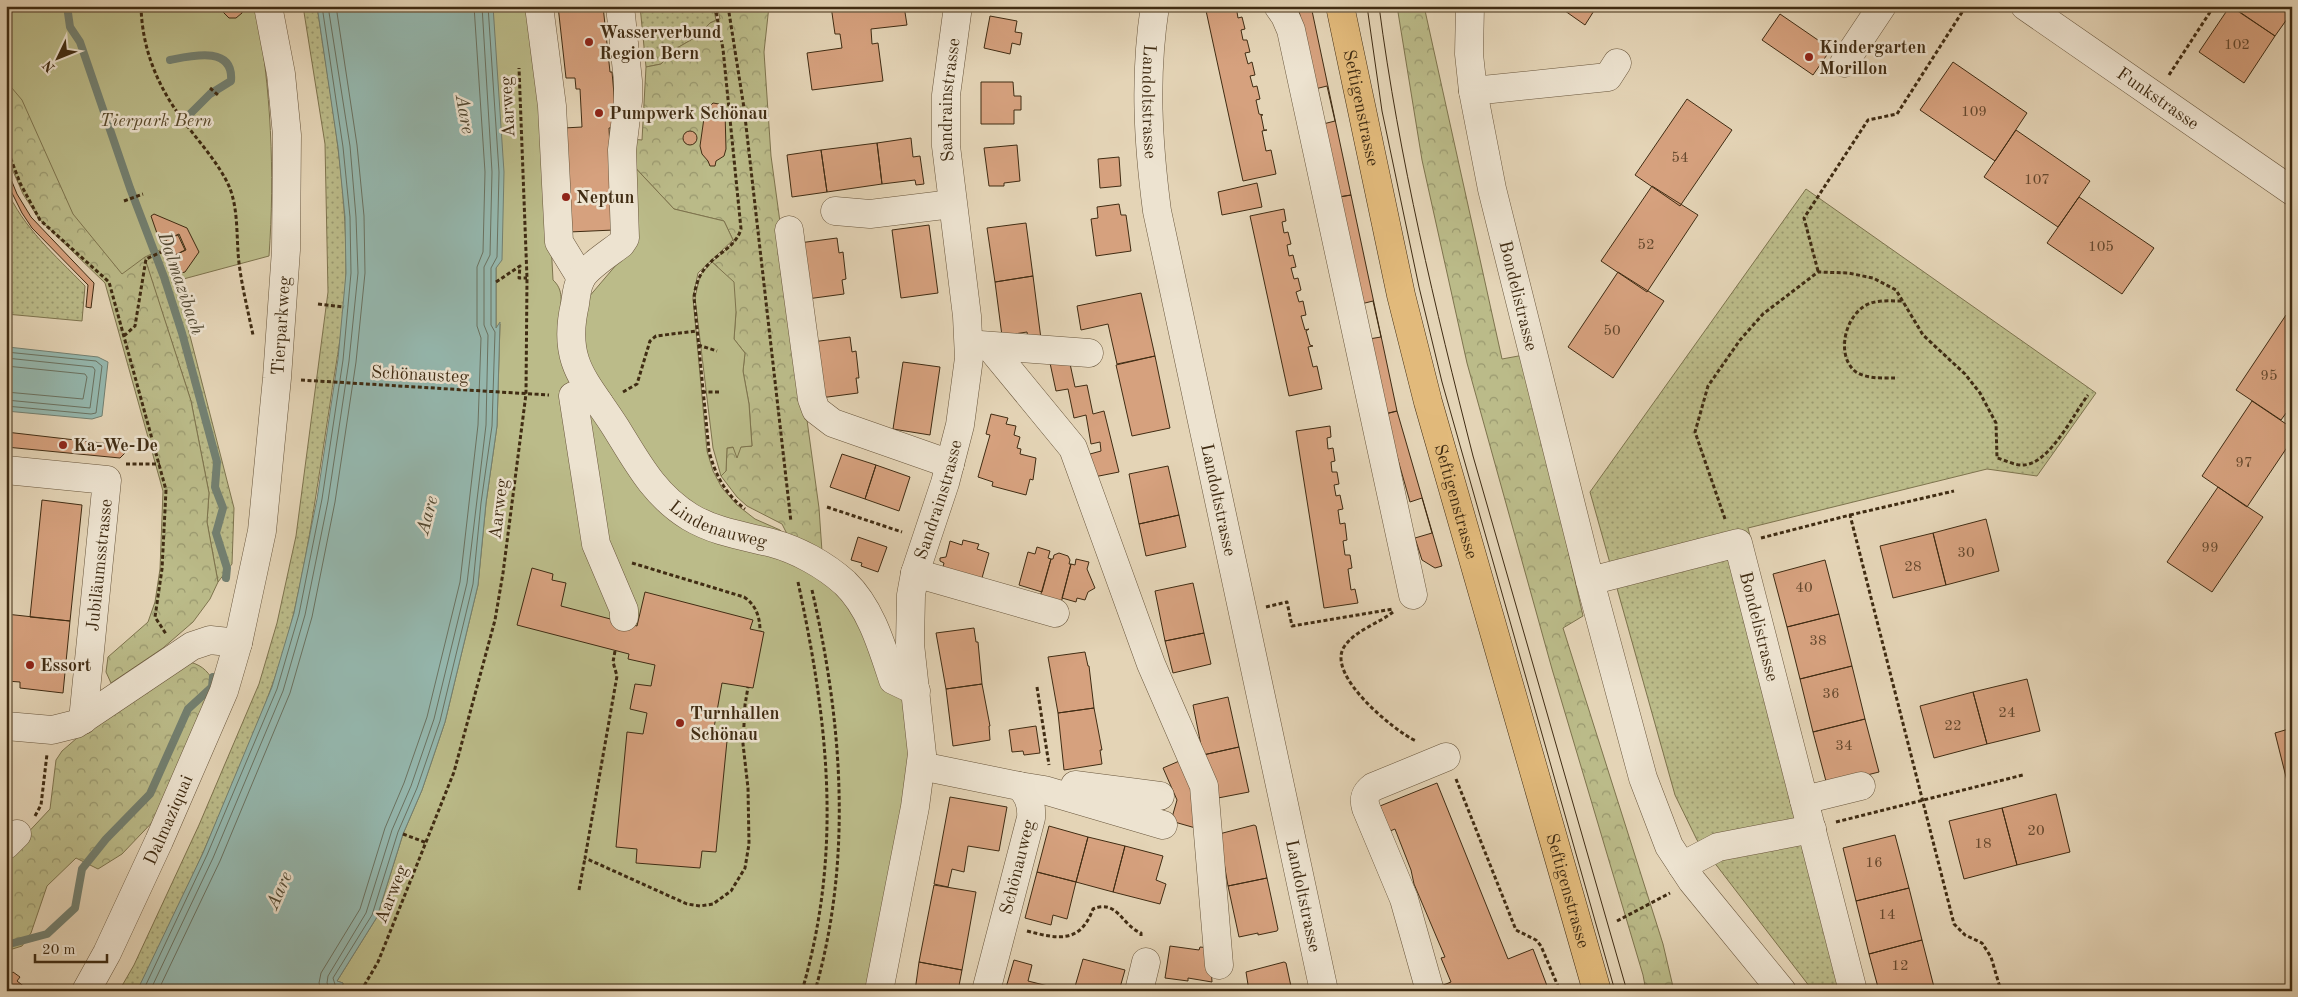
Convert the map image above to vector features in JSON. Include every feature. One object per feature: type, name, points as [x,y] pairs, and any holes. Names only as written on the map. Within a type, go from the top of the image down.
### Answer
[{"type":"main road","name":"Seftigenstrasse","points":[[1340,6],[1401,295],[1428,402],[1597,991]]},
{"type":"street","name":"Tierparkweg","points":[[238,642],[262,531],[277,378],[286,250],[287,136],[281,74],[268,6]]},
{"type":"street","points":[[540,6],[552,106],[558,242],[581,278],[621,244],[625,238],[622,150],[628,102],[628,80],[620,6]]},
{"type":"street","name":"Sandrainstrasse","points":[[879,991],[921,766],[921,725],[909,623],[910,595],[960,425],[969,358],[979,345],[952,204],[946,146],[946,95],[958,6]]},
{"type":"street","name":"Landoltstrasse","points":[[1155,6],[1150,36],[1147,113],[1149,152],[1157,212],[1324,991]]},
{"type":"street","points":[[1278,6],[1286,16],[1291,30],[1404,602]]},
{"type":"street","name":"Bondelistrasse","points":[[1470,6],[1469,54],[1473,91],[1492,189],[1590,581],[1643,778],[1679,878],[1782,991]]},
{"type":"street","points":[[1844,63],[1882,6]]},
{"type":"street","name":"Funkstrasse","points":[[2026,6],[2292,191]]},
{"type":"street","points":[[1473,91],[1608,77],[1617,63]]},
{"type":"street","points":[[834,211],[870,214],[952,204]]},
{"type":"street","points":[[789,230],[812,399],[816,410],[833,423],[950,464]]},
{"type":"street","name":"Lindenauweg","points":[[581,278],[572,313],[570,344],[572,356],[576,367],[647,478],[674,506],[709,526],[797,552],[831,572],[854,593],[872,622],[893,680],[916,691]]},
{"type":"street","points":[[979,345],[1089,353]]},
{"type":"street","points":[[979,345],[1073,448],[1151,664],[1204,786],[1219,965]]},
{"type":"street","points":[[599,403],[590,398],[573,396],[596,544],[623,607],[624,617]]},
{"type":"street","name":"Jubiläumsstrasse","points":[[6,470],[114,473],[83,720]]},
{"type":"street","points":[[1590,581],[1738,543]]},
{"type":"street","name":"Bondelistrasse","points":[[1738,543],[1853,991]]},
{"type":"street","points":[[915,573],[1055,612]]},
{"type":"street","points":[[6,726],[52,730],[68,727],[83,720],[192,646],[210,640],[238,642]]},
{"type":"street","name":"Dalmaziquai","points":[[86,991],[107,953],[163,832],[224,691],[238,642]]},
{"type":"street","points":[[1430,991],[1404,899],[1364,799],[1367,791],[1373,787],[1446,757]]},
{"type":"street","points":[[921,766],[1031,784],[1160,796]]},
{"type":"street","points":[[1031,784],[1044,790],[1163,825]]},
{"type":"street","name":"Schönauweg","points":[[986,991],[1031,818],[1028,796],[1031,784]]},
{"type":"street","points":[[1804,800],[1861,786]]},
{"type":"street","points":[[1679,878],[1718,847],[1812,829]]},
{"type":"street","points":[[1139,991],[1144,954]]},
{"type":"path","points":[[141,6],[147,52],[158,80],[180,116],[205,148],[229,186],[239,257],[254,339]]},
{"type":"path","points":[[715,6],[723,49],[740,229],[734,241],[715,257],[699,275],[694,297],[696,331],[709,451],[714,470],[724,488],[738,504],[751,513]]},
{"type":"path","points":[[728,6],[744,108],[792,528],[818,694],[828,805],[822,888],[816,931],[802,991]]},
{"type":"path","points":[[1818,272],[1804,218],[1868,120],[1896,114],[1966,6]]},
{"type":"path","points":[[2155,96],[2214,6]]},
{"type":"path","name":"Aarweg","points":[[361,991],[378,962],[454,772],[495,620],[526,394],[527,278],[518,63]]},
{"type":"path","points":[[210,88],[218,96]]},
{"type":"path","points":[[6,146],[20,184],[40,220],[109,282],[160,464],[167,500],[162,569],[155,616],[168,638]]},
{"type":"path","points":[[124,201],[143,194]]},
{"type":"path","points":[[124,336],[134,326],[146,258],[170,248]]},
{"type":"path","points":[[496,282],[520,266],[519,278],[527,278]]},
{"type":"path","points":[[1954,490],[1738,543],[1730,532],[1695,432],[1708,386],[1740,340],[1763,314],[1818,272],[1848,273],[1873,278],[1896,290],[1923,335],[1964,374],[1980,393],[1996,424],[1997,458],[2023,466],[2036,461],[2049,452],[2088,395]]},
{"type":"path","points":[[1895,378],[1870,377],[1856,372],[1848,360],[1844,349],[1845,336],[1859,312],[1869,304],[1902,301]]},
{"type":"path","points":[[318,304],[344,306]]},
{"type":"path","points":[[637,384],[650,342],[656,336],[696,331]]},
{"type":"path","points":[[698,345],[717,351]]},
{"type":"path","name":"Schönausteg","points":[[308,381],[526,394]]},
{"type":"path","points":[[702,392],[720,392]]},
{"type":"path","points":[[114,473],[129,463],[160,464]]},
{"type":"path","points":[[827,507],[906,533]]},
{"type":"path","points":[[1850,515],[1954,924],[1965,935],[1982,943],[1991,957],[2001,991]]},
{"type":"path","points":[[797,552],[808,574],[823,637],[834,712],[841,804],[828,936],[815,991]]},
{"type":"path","points":[[599,553],[744,597],[755,608],[760,631]]},
{"type":"path","points":[[1258,609],[1287,602],[1292,626],[1404,602]]},
{"type":"path","points":[[579,890],[618,676],[613,662],[615,651]]},
{"type":"path","points":[[585,858],[687,904],[700,906],[712,904],[731,891],[745,868],[749,844],[748,788],[743,744],[748,687]]},
{"type":"path","points":[[1031,784],[1048,770],[1049,762],[1037,687]]},
{"type":"path","points":[[12,840],[37,813],[41,805],[47,754]]},
{"type":"path","points":[[1812,829],[2022,775]]},
{"type":"path","points":[[403,834],[427,843]]},
{"type":"path","points":[[1617,921],[1679,878]]},
{"type":"path","points":[[1003,925],[1056,938],[1077,932],[1085,927],[1093,909],[1110,907],[1114,908],[1125,922],[1141,933],[1144,954]]},
{"type":"green space","points":[[6,6],[141,246],[191,401],[209,493],[207,522],[218,582],[210,599],[193,622],[163,648],[111,683],[106,672],[108,657],[148,622],[155,602],[160,569],[163,491],[105,283],[39,219],[23,194],[6,155]]},
{"type":"green space","name":"Tierpark Bern","points":[[6,6],[256,6],[265,68],[270,131],[272,193],[269,256],[176,281],[162,249],[145,257],[122,274],[73,214],[22,100],[6,81]]},
{"type":"green space","points":[[303,6],[317,6],[341,171],[346,238],[346,288],[340,338],[305,560],[294,612],[274,680],[208,841],[174,917],[137,991],[119,991],[134,965],[199,825],[259,684],[277,623],[296,536],[328,292],[325,144]]},
{"type":"green space","points":[[493,6],[533,6],[541,54],[553,280],[560,292],[560,316],[588,298],[628,251],[628,160],[674,209],[724,221],[733,240],[698,273],[693,298],[707,451],[713,471],[722,488],[737,505],[755,519],[780,530],[817,564],[905,687],[911,749],[870,991],[342,991],[343,983],[337,981],[377,917],[403,834],[422,790],[445,722],[478,585],[486,503],[497,426],[500,324],[496,329],[496,268],[499,262]]},
{"type":"green space","points":[[640,6],[713,6],[716,20],[710,23],[696,37],[677,48],[661,64],[646,67]]},
{"type":"green space","points":[[717,6],[769,6],[764,52],[771,156],[819,508],[823,566],[787,534],[782,524],[747,506],[737,497],[721,476],[726,471],[727,448],[752,446],[749,404],[743,371],[745,353],[734,339],[736,312],[717,266],[712,262],[734,242],[724,221],[674,209],[628,160],[631,139],[642,140],[646,67],[661,64],[677,48],[696,37],[710,23],[720,19]]},
{"type":"green space","points":[[1397,6],[1424,6],[1502,359],[1524,355],[1583,616],[1563,628],[1663,944],[1674,991],[1646,991],[1643,975],[1552,669],[1467,363],[1422,160]]},
{"type":"green space","points":[[6,188],[21,216],[51,252],[85,286],[82,321],[6,314]]},
{"type":"green space","points":[[1806,189],[2096,393],[2037,476],[1987,469],[1748,528],[1865,991],[1813,991],[1697,840],[1675,795],[1590,492]]},
{"type":"green space","points":[[127,205],[149,217],[176,281],[234,508],[232,564],[218,582],[207,522],[209,493],[191,401]]},
{"type":"green space","points":[[712,262],[734,282],[736,312],[734,339],[745,353],[743,371],[749,404],[752,446],[741,447],[737,458],[733,447],[727,448],[726,471],[721,476],[713,448],[695,298],[700,275]]},
{"type":"green space","points":[[190,662],[206,670],[216,685],[162,812],[122,854],[98,869],[76,858],[47,886],[31,933],[22,946],[6,951],[6,856],[50,809],[56,760],[62,751],[77,738]]},
{"type":"water","name":"Aare","points":[[317,6],[493,6],[504,172],[502,260],[496,268],[496,328],[500,322],[497,426],[486,503],[478,585],[445,722],[422,790],[403,834],[377,917],[337,981],[343,983],[342,991],[137,991],[203,853],[272,687],[294,613],[317,499],[338,359],[346,273],[345,217],[338,147]]},
{"type":"water","points":[[6,344],[8,347],[98,357],[108,362],[102,416],[92,419],[6,411]]},
{"type":"building","points":[[222,6],[243,6],[242,13],[236,18],[229,18],[222,11]]},
{"type":"building","name":"Pumpwerk Schönau","points":[[558,6],[603,6],[617,127],[609,128],[614,230],[569,232],[564,128],[582,127],[580,89],[576,89],[575,78],[566,78]]},
{"type":"building","points":[[831,6],[904,6],[907,25],[871,29],[872,44],[878,43],[883,81],[812,90],[807,53],[842,48],[840,34],[835,34]]},
{"type":"building","points":[[1205,6],[1236,6],[1238,18],[1242,17],[1245,29],[1241,30],[1243,40],[1247,40],[1250,52],[1245,53],[1248,64],[1252,62],[1255,75],[1250,76],[1253,87],[1257,86],[1260,99],[1256,100],[1259,114],[1263,115],[1261,115],[1264,130],[1267,130],[1262,131],[1266,151],[1271,150],[1276,174],[1243,181]]},
{"type":"building","points":[[1298,6],[1311,6],[1351,195],[1339,197],[1323,124],[1335,121],[1327,86],[1315,89]]},
{"type":"building","points":[[1558,6],[1597,6],[1585,25]]},
{"type":"building","points":[[2230,6],[2275,36],[2244,83],[2199,52]]},
{"type":"building","points":[[2231,6],[2292,6],[2292,12],[2275,36]]},
{"type":"building","points":[[1780,14],[1831,49],[1813,75],[1762,40]]},
{"type":"building","points":[[990,16],[1017,21],[1015,32],[1022,33],[1020,45],[1012,43],[1010,54],[984,48]]},
{"type":"building","points":[[1953,62],[2027,113],[1995,161],[1920,110]]},
{"type":"building","points":[[981,82],[1013,82],[1014,96],[1021,96],[1021,110],[1014,110],[1014,124],[981,124]]},
{"type":"building","points":[[1687,99],[1732,130],[1680,206],[1635,175]]},
{"type":"building","points":[[713,103],[719,104],[725,111],[726,149],[724,156],[716,161],[715,166],[710,166],[702,154],[700,146],[705,111]]},
{"type":"building","points":[[2016,130],[2090,181],[2058,227],[1984,177]]},
{"type":"building","points":[[690,131],[695,133],[697,138],[695,143],[690,145],[685,143],[683,138],[685,133]]},
{"type":"building","points":[[911,138],[913,157],[920,156],[924,184],[916,185],[915,180],[882,184],[877,143]]},
{"type":"building","points":[[877,143],[882,184],[827,192],[821,150]]},
{"type":"building","points":[[1017,145],[1020,181],[1004,183],[1004,186],[989,186],[984,148]]},
{"type":"building","points":[[821,150],[827,192],[792,197],[787,155]]},
{"type":"building","points":[[1119,157],[1121,186],[1100,188],[1098,159]]},
{"type":"building","points":[[6,167],[17,194],[31,217],[94,283],[91,308],[86,307],[88,285],[32,228],[22,213],[6,181]]},
{"type":"building","points":[[1257,183],[1262,207],[1222,215],[1218,192]]},
{"type":"building","points":[[1652,186],[1698,215],[1647,292],[1601,261]]},
{"type":"building","points":[[1351,195],[1397,411],[1385,414],[1369,339],[1381,337],[1373,301],[1361,304],[1333,198]]},
{"type":"building","points":[[2079,197],[2154,248],[2122,294],[2047,243]]},
{"type":"building","points":[[1119,204],[1121,215],[1126,215],[1131,251],[1096,256],[1091,219],[1098,218],[1097,207]]},
{"type":"building","points":[[1284,209],[1286,221],[1282,222],[1284,233],[1288,232],[1291,244],[1287,245],[1289,256],[1293,255],[1296,267],[1291,268],[1294,279],[1298,278],[1301,290],[1296,292],[1299,302],[1303,301],[1306,315],[1301,316],[1305,330],[1309,329],[1306,331],[1310,345],[1313,346],[1308,347],[1313,367],[1317,366],[1322,389],[1289,396],[1250,216]]},
{"type":"building","points":[[154,214],[187,228],[199,252],[185,272],[181,273],[173,256],[186,250],[179,234],[160,242],[151,216]]},
{"type":"building","points":[[1026,223],[1033,276],[995,282],[987,228]]},
{"type":"building","points":[[929,225],[938,293],[901,298],[892,230]]},
{"type":"building","points":[[178,235],[185,250],[173,256],[166,240]]},
{"type":"building","points":[[837,238],[839,253],[843,252],[846,279],[842,280],[844,294],[807,299],[799,243]]},
{"type":"building","points":[[1618,272],[1664,301],[1613,378],[1568,347]]},
{"type":"building","points":[[1033,276],[1041,339],[1028,339],[1027,332],[1002,336],[995,282]]},
{"type":"building","points":[[1141,293],[1155,356],[1117,364],[1108,324],[1081,330],[1077,306]]},
{"type":"building","points":[[2286,315],[2292,319],[2292,405],[2281,420],[2236,390]]},
{"type":"building","points":[[850,337],[852,352],[856,351],[859,378],[856,378],[858,393],[820,398],[812,342]]},
{"type":"building","points":[[1155,356],[1170,428],[1132,436],[1116,365]]},
{"type":"building","points":[[1069,359],[1075,387],[1087,385],[1093,414],[1104,411],[1119,472],[1094,477],[1090,454],[1101,451],[1100,442],[1091,444],[1086,415],[1074,418],[1068,389],[1056,391],[1050,363]]},
{"type":"building","points":[[903,362],[940,367],[930,435],[893,429]]},
{"type":"building","points":[[2252,401],[2292,428],[2292,440],[2247,507],[2202,476]]},
{"type":"building","points":[[1397,411],[1442,566],[1435,568],[1422,560],[1415,538],[1432,533],[1422,498],[1410,502],[1385,414]]},
{"type":"building","points":[[991,414],[1008,418],[1006,424],[1016,426],[1014,435],[1020,437],[1017,448],[1021,449],[1020,454],[1036,458],[1033,480],[1030,479],[1026,495],[992,486],[993,482],[978,477],[990,435],[986,434]]},
{"type":"building","points":[[1330,426],[1331,437],[1327,438],[1328,449],[1333,448],[1335,461],[1331,462],[1332,472],[1337,472],[1339,484],[1334,485],[1336,496],[1340,495],[1343,509],[1338,510],[1340,524],[1345,523],[1347,540],[1343,541],[1345,555],[1350,555],[1352,568],[1348,569],[1351,590],[1355,589],[1358,603],[1324,608],[1296,431]]},
{"type":"building","name":"Ka-We-De","points":[[6,432],[119,445],[124,447],[125,453],[120,458],[6,447]]},
{"type":"building","points":[[842,454],[876,465],[865,499],[830,487]]},
{"type":"building","points":[[876,465],[910,477],[899,511],[865,499]]},
{"type":"building","points":[[1168,466],[1179,515],[1139,524],[1129,474]]},
{"type":"building","points":[[2218,487],[2263,517],[2212,592],[2167,562]]},
{"type":"building","points":[[42,500],[82,505],[70,621],[30,617]]},
{"type":"building","points":[[1179,515],[1186,547],[1146,556],[1139,524]]},
{"type":"building","points":[[1986,519],[1999,571],[1946,585],[1933,533]]},
{"type":"building","points":[[1933,533],[1946,585],[1893,598],[1880,546]]},
{"type":"building","points":[[858,537],[887,547],[878,572],[861,566],[862,563],[851,560]]},
{"type":"building","points":[[963,540],[979,544],[977,549],[989,553],[980,585],[941,574],[944,563],[940,561],[940,558],[946,557],[950,541],[962,545]]},
{"type":"building","points":[[1037,547],[1050,551],[1048,558],[1051,559],[1042,592],[1019,585],[1028,552],[1035,554]]},
{"type":"building","points":[[1059,553],[1068,556],[1069,564],[1071,564],[1061,603],[1040,597],[1051,559]]},
{"type":"building","points":[[1076,559],[1089,562],[1087,569],[1095,588],[1088,592],[1085,600],[1077,598],[1076,602],[1062,598],[1071,564],[1075,565]]},
{"type":"building","points":[[1825,560],[1839,614],[1787,627],[1773,574]]},
{"type":"building","name":"Turnhallen Schönau","points":[[532,568],[553,574],[552,580],[566,583],[561,606],[637,626],[645,592],[753,620],[750,629],[764,632],[753,688],[722,683],[712,739],[727,741],[716,852],[702,851],[700,868],[636,863],[637,849],[616,847],[627,732],[643,734],[647,713],[630,709],[635,684],[651,686],[655,665],[628,659],[629,654],[517,625]]},
{"type":"building","points":[[1193,583],[1204,633],[1165,641],[1155,591]]},
{"type":"building","points":[[6,614],[70,621],[63,693],[20,688],[20,682],[6,681]]},
{"type":"building","points":[[1839,614],[1852,666],[1800,679],[1787,627]]},
{"type":"building","points":[[974,628],[976,642],[978,642],[982,684],[946,689],[936,633]]},
{"type":"building","points":[[1204,633],[1211,664],[1173,673],[1165,641]]},
{"type":"building","points":[[1085,652],[1089,666],[1094,708],[1058,713],[1048,657]]},
{"type":"building","points":[[1852,666],[1865,719],[1813,732],[1800,679]]},
{"type":"building","points":[[2027,679],[2040,731],[1987,744],[1973,692]]},
{"type":"building","points":[[982,684],[990,726],[990,740],[953,746],[946,689]]},
{"type":"building","points":[[1973,692],[1987,744],[1934,758],[1920,706]]},
{"type":"building","points":[[1228,697],[1239,747],[1203,755],[1193,705]]},
{"type":"building","points":[[1094,708],[1102,750],[1100,750],[1102,764],[1064,770],[1058,713]]},
{"type":"building","points":[[1865,719],[1879,772],[1827,785],[1813,732]]},
{"type":"building","points":[[1036,726],[1040,753],[1024,755],[1023,751],[1012,752],[1009,730]]},
{"type":"building","points":[[2292,728],[2292,784],[2288,785],[2275,733]]},
{"type":"building","points":[[1239,747],[1249,792],[1218,798],[1203,755]]},
{"type":"building","points":[[1184,759],[1199,829],[1171,821],[1177,800],[1163,768]]},
{"type":"building","points":[[1437,783],[1508,959],[1533,949],[1549,991],[1443,991],[1441,986],[1451,982],[1441,958],[1445,957],[1414,884],[1411,870],[1395,829],[1390,831],[1380,806]]},
{"type":"building","points":[[2056,794],[2070,852],[2017,865],[2002,808]]},
{"type":"building","points":[[950,797],[1007,807],[999,851],[968,846],[964,872],[952,869],[948,887],[934,884]]},
{"type":"building","points":[[2002,808],[2017,865],[1964,879],[1949,821]]},
{"type":"building","points":[[1049,826],[1088,837],[1076,882],[1037,872]]},
{"type":"building","points":[[1256,826],[1267,878],[1228,886],[1219,834]]},
{"type":"building","points":[[1895,835],[1909,888],[1856,901],[1843,848]]},
{"type":"building","points":[[1088,837],[1125,846],[1113,892],[1076,882]]},
{"type":"building","points":[[1125,846],[1163,856],[1156,880],[1166,884],[1160,904],[1113,892]]},
{"type":"building","points":[[1037,872],[1076,882],[1067,919],[1053,915],[1051,925],[1025,918]]},
{"type":"building","points":[[1267,878],[1278,929],[1277,931],[1258,935],[1258,933],[1239,937],[1228,886]]},
{"type":"building","points":[[934,885],[976,892],[962,970],[919,962]]},
{"type":"building","points":[[1909,888],[1922,940],[1869,954],[1856,901]]},
{"type":"building","points":[[1922,940],[1935,991],[1879,991],[1869,954]]},
{"type":"building","points":[[1170,946],[1199,950],[1200,947],[1210,948],[1212,982],[1188,978],[1188,981],[1165,978]]},
{"type":"building","points":[[1083,959],[1125,970],[1119,991],[1074,990]]},
{"type":"building","points":[[1014,960],[1032,965],[1028,981],[1048,986],[1046,991],[1005,991]]},
{"type":"building","points":[[919,962],[962,970],[958,991],[915,991]]},
{"type":"building","points":[[1286,963],[1292,991],[1249,991],[1246,972]]},
{"type":"building","points":[[7,971],[11,974],[13,972],[20,977],[17,981],[26,988],[24,991],[6,991]]},
{"type":"waterway","name":"Dalmazibach","points":[[67,6],[70,27],[80,42],[130,188],[164,277],[182,333],[217,462],[215,487],[223,508],[216,533],[227,568],[226,578]]},
{"type":"waterway","points":[[170,60],[199,55],[219,57],[226,62],[230,70],[231,81],[210,94],[189,115]]},
{"type":"waterway","name":"Dalmazibach","points":[[6,945],[47,934],[75,908],[82,869],[106,839],[150,794],[188,709],[212,687],[213,677]]},
{"type":"tram line","points":[[1367,6],[1382,111],[1419,287],[1442,382],[1615,991]]},
{"type":"tram line","points":[[1379,6],[1397,120],[1419,232],[1473,456],[1627,991]]},
{"type":"place","name":"Wasserverbund Region Bern","points":[[589,42]]},
{"type":"place","name":"Kindergarten Morillon","points":[[1809,57]]},
{"type":"place","name":"Pumpwerk Schönau","points":[[599,113]]},
{"type":"place","name":"Neptun","points":[[566,197]]},
{"type":"place","name":"Ka-We-De","points":[[63,445]]},
{"type":"place","name":"Essort","points":[[30,665]]},
{"type":"place","name":"Turnhallen Schönau","points":[[680,723]]}]
